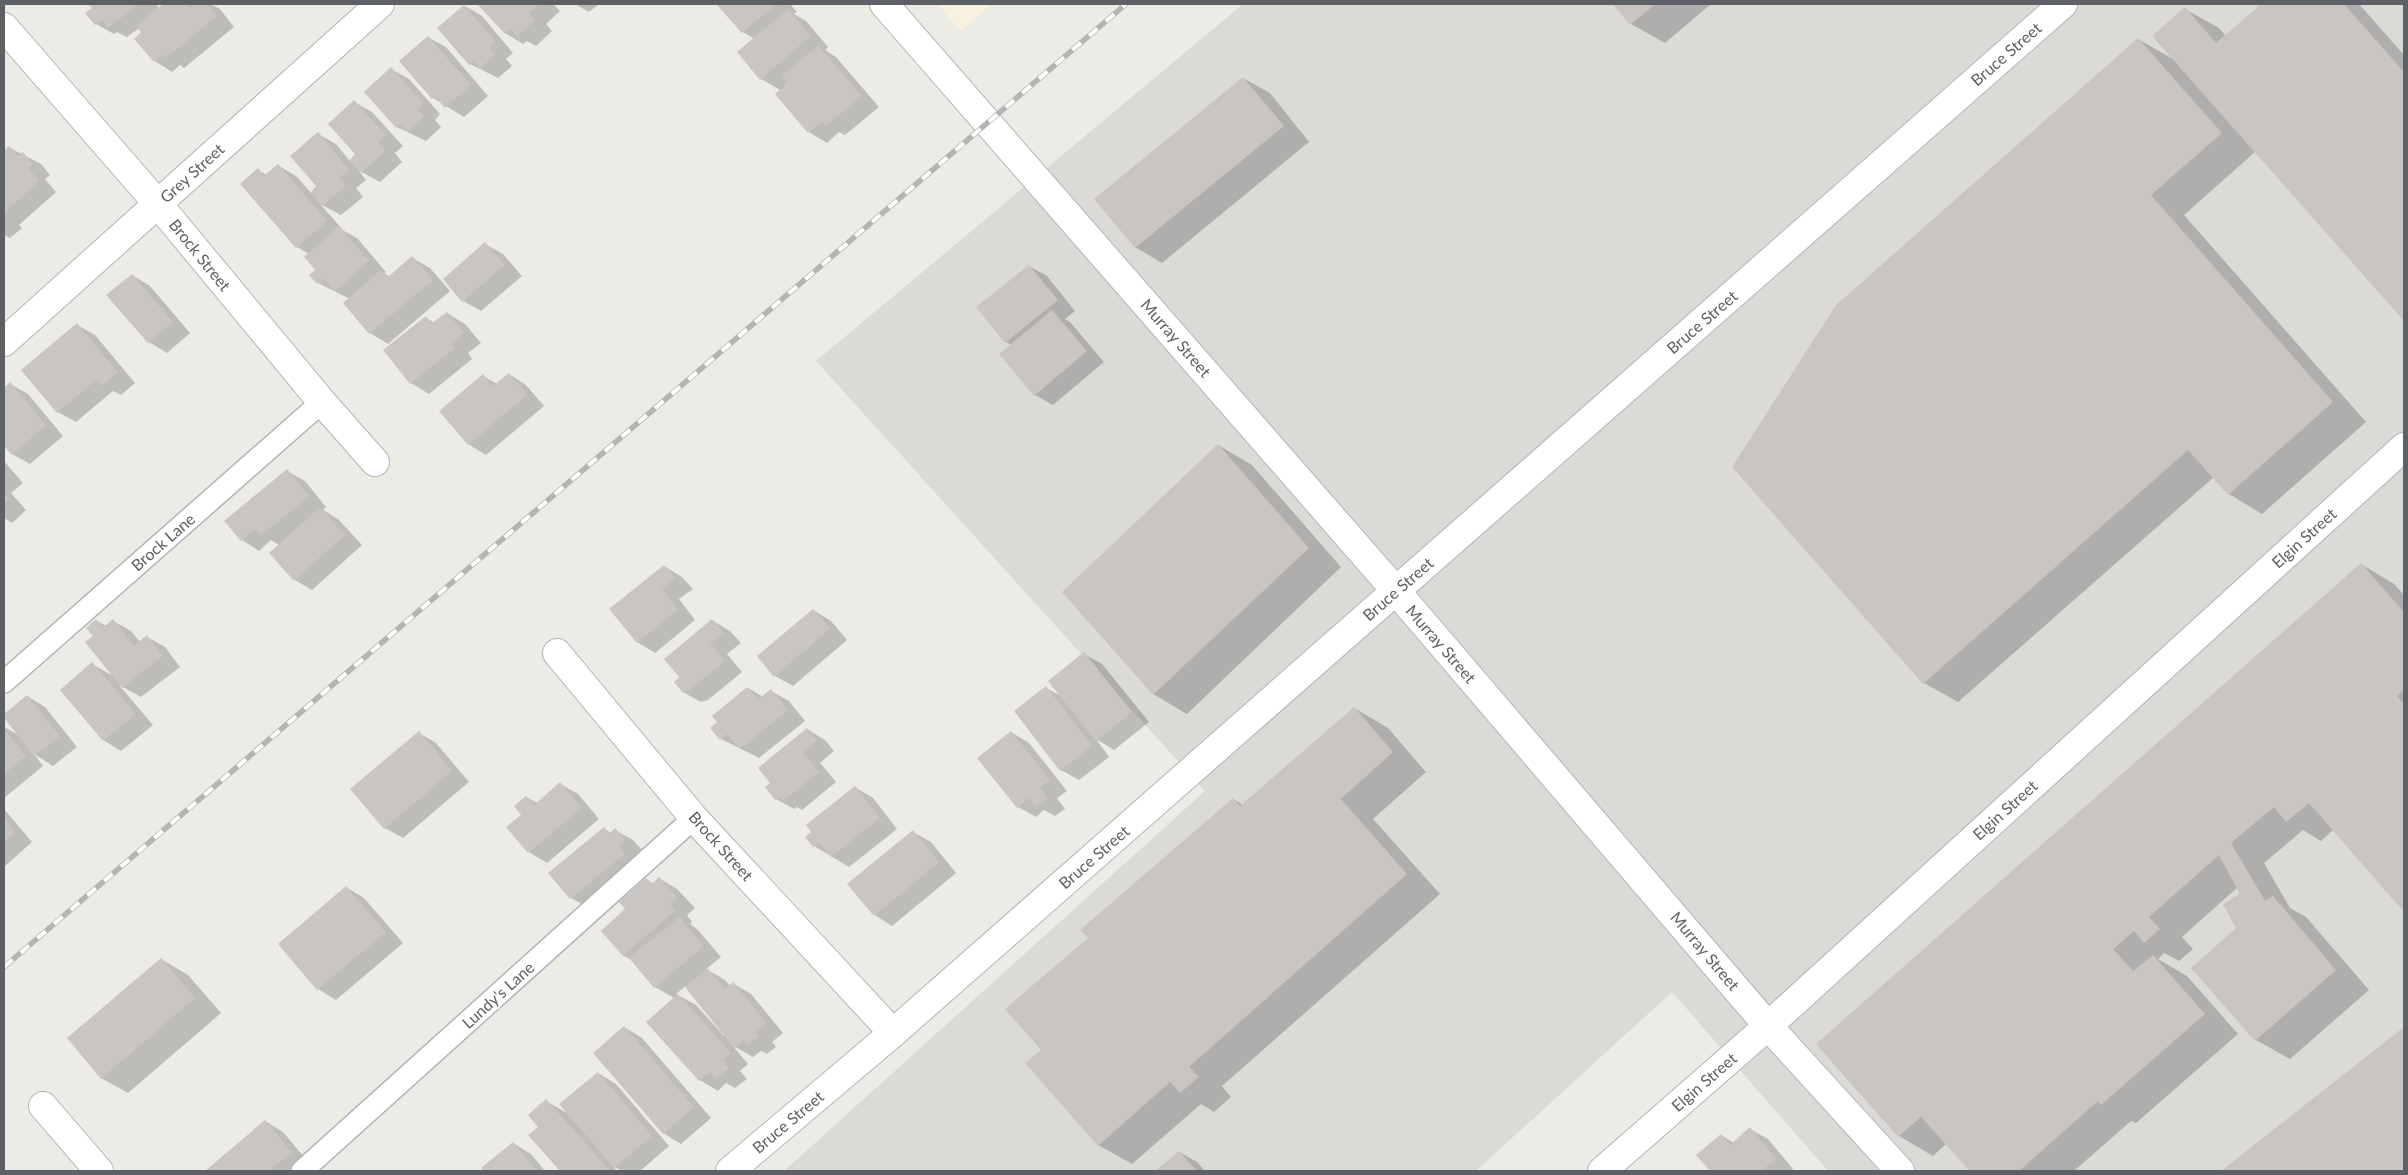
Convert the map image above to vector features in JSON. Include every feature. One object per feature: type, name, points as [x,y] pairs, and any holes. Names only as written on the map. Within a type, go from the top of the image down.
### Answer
[{"type":"street","name":"Grey Street","points":[[4,342],[380,4]]},
{"type":"street","name":"Murray Street","points":[[884,4],[1396,591],[1768,1026],[1900,1171]]},
{"type":"street","name":"Bruce Street","points":[[730,1171],[893,1033],[2063,4]]},
{"type":"street","name":"Brock Street","points":[[4,27],[158,204],[322,402],[375,462]]},
{"type":"street","name":"Elgin Street","points":[[1602,1171],[1768,1026],[2404,447]]},
{"type":"street","name":"Brock Street","points":[[557,653],[694,818],[893,1033]]},
{"type":"street","points":[[43,1106],[99,1171]]},
{"type":"lane","name":"Brock Lane","points":[[4,682],[322,402]]},
{"type":"lane","name":"Lundy's Lane","points":[[302,1171],[694,818]]},
{"type":"shaded area","points":[[937,4],[992,4],[961,31]]},
{"type":"shaded area","points":[[1243,4],[2404,4],[2404,1171],[1828,1171],[1672,992],[1476,1171],[784,1171],[1205,791],[816,361]]},
{"type":"building","points":[[88,4],[138,4],[108,28],[102,20],[95,25],[85,13],[92,8]]},
{"type":"building","points":[[163,4],[185,4],[189,8],[194,4],[207,4],[217,16],[166,58],[163,55],[154,62],[134,39],[141,32],[136,26]]},
{"type":"building","points":[[477,4],[539,4],[529,13],[535,20],[517,37],[511,29],[505,34]]},
{"type":"building","points":[[716,4],[776,4],[742,33]]},
{"type":"building","points":[[1613,4],[1655,4],[1630,25]]},
{"type":"building","points":[[2261,4],[2344,4],[2404,72],[2404,321],[2152,36],[2185,7],[2216,43]]},
{"type":"building","points":[[464,5],[496,42],[489,48],[495,55],[480,69],[474,61],[469,65],[437,28]]},
{"type":"building","points":[[788,9],[811,36],[760,80],[737,52]]},
{"type":"building","points":[[428,36],[471,85],[445,108],[435,96],[432,99],[399,61]]},
{"type":"building","points":[[2138,38],[2222,133],[2151,195],[2333,402],[2228,495],[2188,450],[1923,684],[1732,467],[1836,305]]},
{"type":"building","points":[[818,45],[862,96],[826,126],[822,121],[808,133],[775,94],[787,83],[782,76]]},
{"type":"building","points":[[391,67],[423,103],[418,109],[424,117],[408,132],[400,124],[396,128],[364,92]]},
{"type":"building","points":[[1243,77],[1284,126],[1135,248],[1094,199]]},
{"type":"building","points":[[354,100],[386,135],[378,143],[385,151],[361,173],[350,160],[355,154],[328,124]]},
{"type":"building","points":[[318,132],[349,170],[339,178],[346,186],[322,206],[311,192],[316,186],[290,156]]},
{"type":"building","points":[[9,146],[18,156],[23,152],[33,164],[28,168],[39,181],[4,213],[4,151]]},
{"type":"building","points":[[278,164],[327,221],[296,248],[240,184],[258,168],[264,176]]},
{"type":"building","points":[[339,226],[369,261],[335,291],[323,278],[317,284],[309,275],[315,270],[304,257]]},
{"type":"building","points":[[485,242],[505,265],[462,302],[443,279]]},
{"type":"building","points":[[412,256],[433,280],[369,334],[343,303],[381,270],[388,277]]},
{"type":"building","points":[[1029,265],[1058,300],[1005,343],[976,307]]},
{"type":"building","points":[[132,274],[173,322],[148,343],[106,295]]},
{"type":"building","points":[[1052,310],[1087,351],[1034,396],[999,354]]},
{"type":"building","points":[[447,312],[464,333],[451,343],[455,348],[410,384],[383,350],[426,316],[432,323]]},
{"type":"building","points":[[77,323],[118,372],[102,386],[97,379],[57,413],[21,370]]},
{"type":"building","points":[[509,373],[527,395],[468,445],[439,411],[483,374],[493,386]]},
{"type":"building","points":[[10,382],[46,425],[12,455],[4,446],[4,388]]},
{"type":"building","points":[[1218,444],[1309,548],[1153,695],[1062,592]]},
{"type":"building","points":[[287,469],[309,496],[261,536],[255,529],[241,541],[224,521]]},
{"type":"building","points":[[4,493],[9,499],[4,504]]},
{"type":"building","points":[[320,507],[345,535],[294,581],[269,553]]},
{"type":"building","points":[[2361,563],[2404,612],[2404,690],[2397,696],[2404,704],[2404,912],[2309,803],[2286,822],[2274,807],[2231,843],[2265,901],[2273,896],[2336,970],[2255,1041],[2191,968],[2236,928],[2223,904],[2240,894],[2219,855],[2149,917],[2160,929],[2144,943],[2134,931],[2113,949],[2133,971],[2153,955],[2205,1014],[2101,1105],[2098,1101],[2019,1171],[1970,1171],[1921,1117],[1898,1137],[1816,1044]]},
{"type":"building","points":[[664,565],[676,578],[662,589],[678,609],[637,643],[609,609]]},
{"type":"building","points":[[813,609],[830,629],[774,677],[757,656]]},
{"type":"building","points":[[96,619],[103,628],[113,619],[134,646],[147,635],[163,656],[122,688],[85,642],[93,636],[86,628]]},
{"type":"building","points":[[712,619],[724,633],[710,643],[725,661],[690,690],[683,693],[674,682],[679,677],[664,659]]},
{"type":"building","points":[[1084,652],[1132,712],[1096,741],[1048,681]]},
{"type":"building","points":[[92,662],[136,714],[103,741],[60,690]]},
{"type":"building","points":[[1046,686],[1092,746],[1060,771],[1014,711]]},
{"type":"building","points":[[747,687],[758,700],[771,689],[788,710],[740,749],[727,734],[720,740],[710,728],[717,722],[712,716]]},
{"type":"building","points":[[27,695],[60,736],[34,756],[4,718],[4,714]]},
{"type":"building","points":[[1354,707],[1393,752],[1341,799],[1407,874],[1189,1067],[1199,1077],[1180,1093],[1170,1082],[1098,1146],[1025,1063],[1041,1050],[1005,1009],[1088,938],[1080,930],[1233,798],[1240,806]]},
{"type":"building","points":[[807,728],[817,741],[803,752],[819,772],[783,801],[780,797],[775,800],[765,787],[770,783],[758,768]]},
{"type":"building","points":[[4,729],[26,756],[4,774]]},
{"type":"building","points":[[419,731],[452,771],[384,829],[350,789]]},
{"type":"building","points":[[1011,731],[1050,780],[1040,788],[1048,798],[1036,807],[1029,798],[1017,808],[977,758]]},
{"type":"building","points":[[560,782],[582,808],[528,853],[506,827],[521,815],[514,806],[526,796],[534,805]]},
{"type":"building","points":[[855,786],[880,818],[831,857],[819,842],[813,847],[805,837],[811,832],[806,825]]},
{"type":"building","points":[[4,818],[15,832],[4,842]]},
{"type":"building","points":[[604,827],[609,834],[615,828],[626,841],[619,846],[625,854],[570,899],[548,873]]},
{"type":"building","points":[[913,830],[939,862],[874,916],[847,884]]},
{"type":"building","points":[[659,877],[678,898],[670,904],[675,911],[623,956],[601,931],[625,909],[619,902],[646,878],[652,884]]},
{"type":"building","points":[[346,886],[386,932],[317,990],[278,944]]},
{"type":"building","points":[[679,917],[704,946],[654,988],[629,958]]},
{"type":"building","points":[[161,958],[195,998],[101,1079],[67,1038]]},
{"type":"building","points":[[707,968],[725,989],[733,982],[766,1022],[755,1031],[759,1036],[748,1045],[744,1040],[734,1048],[685,987]]},
{"type":"building","points":[[678,994],[731,1053],[723,1060],[729,1068],[716,1079],[710,1072],[699,1081],[646,1022]]},
{"type":"building","points":[[624,1026],[694,1107],[663,1134],[593,1053]]},
{"type":"building","points":[[2404,1027],[2404,1171],[2221,1171]]},
{"type":"building","points":[[598,1072],[652,1136],[614,1168],[559,1104]]},
{"type":"building","points":[[546,1099],[610,1171],[560,1171],[528,1135],[538,1127],[528,1115]]},
{"type":"building","points":[[265,1120],[292,1152],[269,1171],[205,1171]]},
{"type":"building","points":[[1750,1127],[1776,1159],[1765,1168],[1768,1171],[1710,1171],[1696,1155],[1721,1134],[1730,1145]]},
{"type":"building","points":[[513,1142],[537,1171],[483,1171],[481,1168]]},
{"type":"building","points":[[1179,1151],[1197,1171],[1155,1171]]},
{"type":"railway","points":[[4,967],[1126,4]]}]
